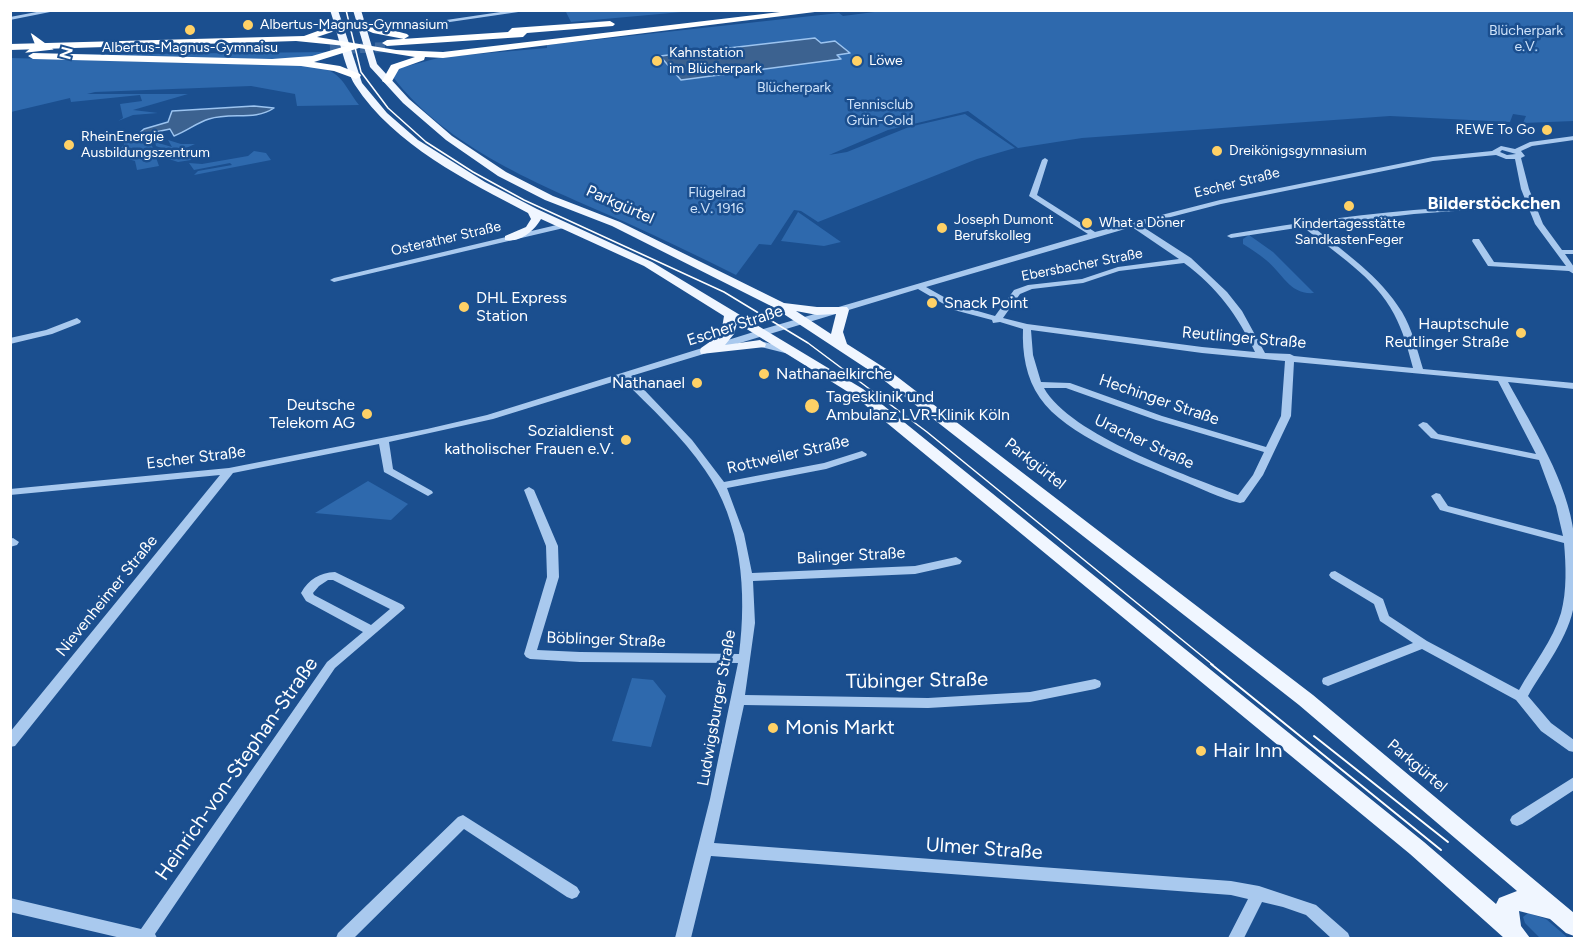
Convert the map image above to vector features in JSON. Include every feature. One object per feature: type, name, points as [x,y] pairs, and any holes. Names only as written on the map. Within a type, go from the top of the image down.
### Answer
[{"type":"highway","points":[[742,19],[511,40],[388,45],[774,10]]},
{"type":"highway","points":[[387,81],[390,72],[400,65],[443,55],[827,10]]},
{"type":"highway","points":[[10,47],[296,38],[324,32],[339,22]]},
{"type":"highway","points":[[296,38],[345,46],[364,45],[390,38],[641,23]]},
{"type":"highway","points":[[362,25],[390,34],[430,36]]},
{"type":"highway","points":[[364,45],[410,54],[443,55]]},
{"type":"highway","points":[[273,62],[313,59],[345,46]]},
{"type":"highway","points":[[10,47],[329,47],[10,55]]},
{"type":"highway","points":[[10,55],[273,62],[318,65],[356,76]]},
{"type":"main road","name":"Parkgürtel","points":[[334,10],[358,83],[374,105],[415,142],[481,184],[533,211],[648,264],[730,313],[761,338],[796,353],[858,392],[1418,848],[1515,935]]},
{"type":"main road","name":"Parkgürtel","points":[[357,10],[362,25],[364,45],[374,65],[387,81],[438,129],[502,174],[616,224],[777,304],[886,375],[1306,700],[1567,919]]},
{"type":"main road","points":[[415,142],[433,136],[438,129]]},
{"type":"main road","points":[[415,142],[463,147]]},
{"type":"main road","points":[[565,225],[574,218],[578,209]]},
{"type":"main road","points":[[509,238],[530,229],[536,219],[533,211]]},
{"type":"main road","points":[[565,225],[616,224]]},
{"type":"main road","points":[[777,304],[810,310],[843,310],[837,332],[841,344]]},
{"type":"main road","points":[[706,351],[728,334],[732,327],[730,313]]},
{"type":"main road","points":[[706,351],[761,338]]},
{"type":"main road","name":"Parkgürtel","points":[[1515,935],[1507,905],[1517,901],[1567,919]]},
{"type":"street","points":[[10,19],[58,10]]},
{"type":"street","points":[[469,10],[476,17]]},
{"type":"street","points":[[395,28],[530,10]]},
{"type":"street","points":[[1573,271],[1558,252],[1531,207],[1517,154],[1530,144],[1575,138]]},
{"type":"street","name":"Escher Straße","points":[[761,338],[804,320],[1094,235],[1282,187],[1433,159],[1496,153],[1517,154]]},
{"type":"street","points":[[1045,160],[1033,196],[1094,235]]},
{"type":"street","points":[[1231,236],[1305,224],[1414,212],[1509,205],[1531,207]]},
{"type":"street","points":[[1305,224],[1361,270],[1386,295],[1406,329],[1418,369]]},
{"type":"street","name":"Osterather Straße","points":[[334,280],[565,225]]},
{"type":"street","points":[[1134,225],[1188,260],[1219,287],[1239,311],[1261,355]]},
{"type":"street","points":[[1476,241],[1491,264],[1573,271]]},
{"type":"street","points":[[1558,252],[1575,252]]},
{"type":"street","name":"Ebersbacher Straße","points":[[996,321],[1017,292],[1031,287],[1083,280],[1118,269],[1188,260]]},
{"type":"street","name":"Reutlinger Straße","points":[[920,287],[957,308],[996,321],[1027,327],[1261,355],[1575,386]]},
{"type":"street","points":[[10,341],[49,332],[77,321]]},
{"type":"street","name":"Uracher Straße","points":[[1027,327],[1028,354],[1037,385],[1046,399],[1059,412],[1088,433],[1240,500],[1258,475],[1270,451]]},
{"type":"street","name":"Escher Straße","points":[[10,492],[229,471],[384,442],[490,417],[706,351]]},
{"type":"street","points":[[1270,451],[1286,416],[1290,357]]},
{"type":"street","name":"Ludwigsburger Straße","points":[[625,376],[676,429],[721,486],[730,507],[747,577],[749,622],[739,700],[706,849],[683,939]]},
{"type":"street","points":[[1501,379],[1542,458],[1562,504],[1572,542],[1570,621],[1521,697]]},
{"type":"street","name":"Hechinger Straße","points":[[1037,385],[1067,385],[1159,418],[1270,451]]},
{"type":"street","points":[[1423,425],[1431,440],[1542,458]]},
{"type":"street","points":[[384,442],[388,470],[428,493]]},
{"type":"street","name":"Rottweiler Straße","points":[[721,486],[826,466],[862,454]]},
{"type":"street","name":"Nievenheimer Straße","points":[[10,742],[229,471]]},
{"type":"street","name":"Böblinger Straße","points":[[529,490],[552,546],[553,577],[530,654],[744,659]]},
{"type":"street","points":[[1436,496],[1439,511],[1572,542]]},
{"type":"street","name":"Balinger Straße","points":[[747,577],[915,570],[956,561]]},
{"type":"street","points":[[1335,575],[1379,602],[1384,618],[1423,644],[1521,697],[1546,727],[1575,747]]},
{"type":"street","name":"Heinrich-von-Stephan-Straße","points":[[147,938],[331,665],[399,608],[335,576],[323,578],[309,587],[307,592],[310,598],[370,630]]},
{"type":"street","points":[[1328,681],[1423,644]]},
{"type":"street","name":"Tübinger Straße","points":[[739,700],[928,703],[1030,697],[1095,684]]},
{"type":"street","points":[[1517,820],[1575,783]]},
{"type":"street","points":[[344,939],[463,821],[572,892]]},
{"type":"street","name":"Ulmer Straße","points":[[706,849],[1231,888],[1259,893],[1311,910],[1342,939]]},
{"type":"street","points":[[1236,939],[1259,893]]},
{"type":"street","points":[[10,905],[147,938]]},
{"type":"green space","points":[[581,10],[693,11],[571,22],[566,12]]},
{"type":"green space","points":[[890,10],[1574,11],[1574,121],[1523,123],[1526,116],[1513,114],[1510,122],[1390,116],[1082,138],[1018,148],[968,111],[888,130],[829,155],[847,152],[909,127],[965,114],[1015,148],[977,159],[818,222],[801,211],[794,210],[771,245],[759,244],[736,275],[528,179],[497,162],[440,124],[415,102],[393,77],[396,69],[442,57],[547,48],[547,45],[839,13],[843,16]]},
{"type":"green space","points":[[331,52],[297,60],[37,55]]},
{"type":"green space","points":[[11,58],[314,66],[331,71],[336,75],[359,105],[297,106],[295,94],[251,86],[87,94],[188,94],[133,110],[158,113],[133,115],[118,121],[123,118],[120,104],[142,101],[140,95],[71,102],[70,98],[11,112]]},
{"type":"green space","points":[[123,137],[149,137],[159,166],[137,170],[135,161],[118,156],[116,153],[124,145]]},
{"type":"green space","points":[[168,140],[181,144],[195,144],[186,148],[191,160],[178,162],[169,159],[166,150],[156,146],[155,142],[172,147]]},
{"type":"green space","points":[[254,151],[266,153],[271,160],[194,175],[198,171],[232,165],[230,163],[194,170],[189,163],[202,164],[248,156]]},
{"type":"green space","points":[[798,212],[841,242],[824,246],[781,241]]},
{"type":"green space","points":[[1249,235],[1273,252],[1314,293],[1299,291],[1293,287],[1266,260],[1243,244],[1243,239]]},
{"type":"green space","points":[[368,481],[408,504],[391,520],[315,513]]},
{"type":"green space","points":[[632,678],[653,680],[666,696],[651,747],[612,741]]},
{"type":"green space","points":[[1528,913],[1546,919],[1568,938],[1540,938],[1525,923],[1523,917]]},
{"type":"shaded area","points":[[815,38],[821,43],[835,41],[850,53],[837,55],[841,59],[681,80],[660,56]]},
{"type":"shaded area","points":[[254,106],[274,108],[259,114],[209,119],[174,136],[170,129],[136,136],[144,129],[168,122],[172,111]]},
{"type":"tunnel","points":[[330,49],[389,47]]},
{"type":"tram line","points":[[346,10],[361,72],[388,108],[426,142],[473,172],[524,200],[724,292],[808,343],[927,432],[1213,665]]},
{"type":"tram line","points":[[1211,664],[1441,850]]},
{"type":"tram line","points":[[1314,736],[1448,842]]},
{"type":"place","name":"Albertus-Magnus-Gymnasium","points":[[248,25]]},
{"type":"place","name":"Albertus-Magnus-Gymnaisu","points":[[190,30]]},
{"type":"place","name":"Kahnstation im Blücherpark","points":[[657,61]]},
{"type":"place","name":"Löwe","points":[[857,61]]},
{"type":"place","name":"REWE To Go","points":[[1547,130]]},
{"type":"place","name":"RheinEnergie Ausbildungszentrum","points":[[69,145]]},
{"type":"place","name":"Dreikönigsgymnasium","points":[[1217,151]]},
{"type":"place","name":"Kindertagesstätte SandkastenFeger","points":[[1349,206]]},
{"type":"place","name":"What a Döner","points":[[1087,223]]},
{"type":"place","name":"Joseph Dumont Berufskolleg","points":[[942,228]]},
{"type":"place","name":"Snack Point","points":[[932,303]]},
{"type":"place","name":"DHL Express Station","points":[[464,307]]},
{"type":"place","name":"Hauptschule Reutlinger Straße","points":[[1521,333]]},
{"type":"place","name":"Nathanaelkirche","points":[[764,374]]},
{"type":"place","name":"Nathanael","points":[[697,383]]},
{"type":"place","name":"Tagesklinik und Ambulanz LVR-Klinik Köln","points":[[812,406]]},
{"type":"place","name":"Deutsche Telekom AG","points":[[367,414]]},
{"type":"place","name":"Sozialdienst katholischer Frauen e.V.","points":[[626,440]]},
{"type":"place","name":"Monis Markt","points":[[773,728]]},
{"type":"place","name":"Hair Inn","points":[[1201,751]]},
{"type":"district","name":"Bilderstöckchen","points":[[1494,204]]},
{"type":"park label","name":"Blücherpark e.V.","points":[[1526,40]]},
{"type":"park label","name":"Blücherpark","points":[[794,88]]},
{"type":"park label","name":"Tennisclub Grün-Gold","points":[[880,114]]},
{"type":"park label","name":"Flügelrad e.V. 1916","points":[[717,202]]}]
